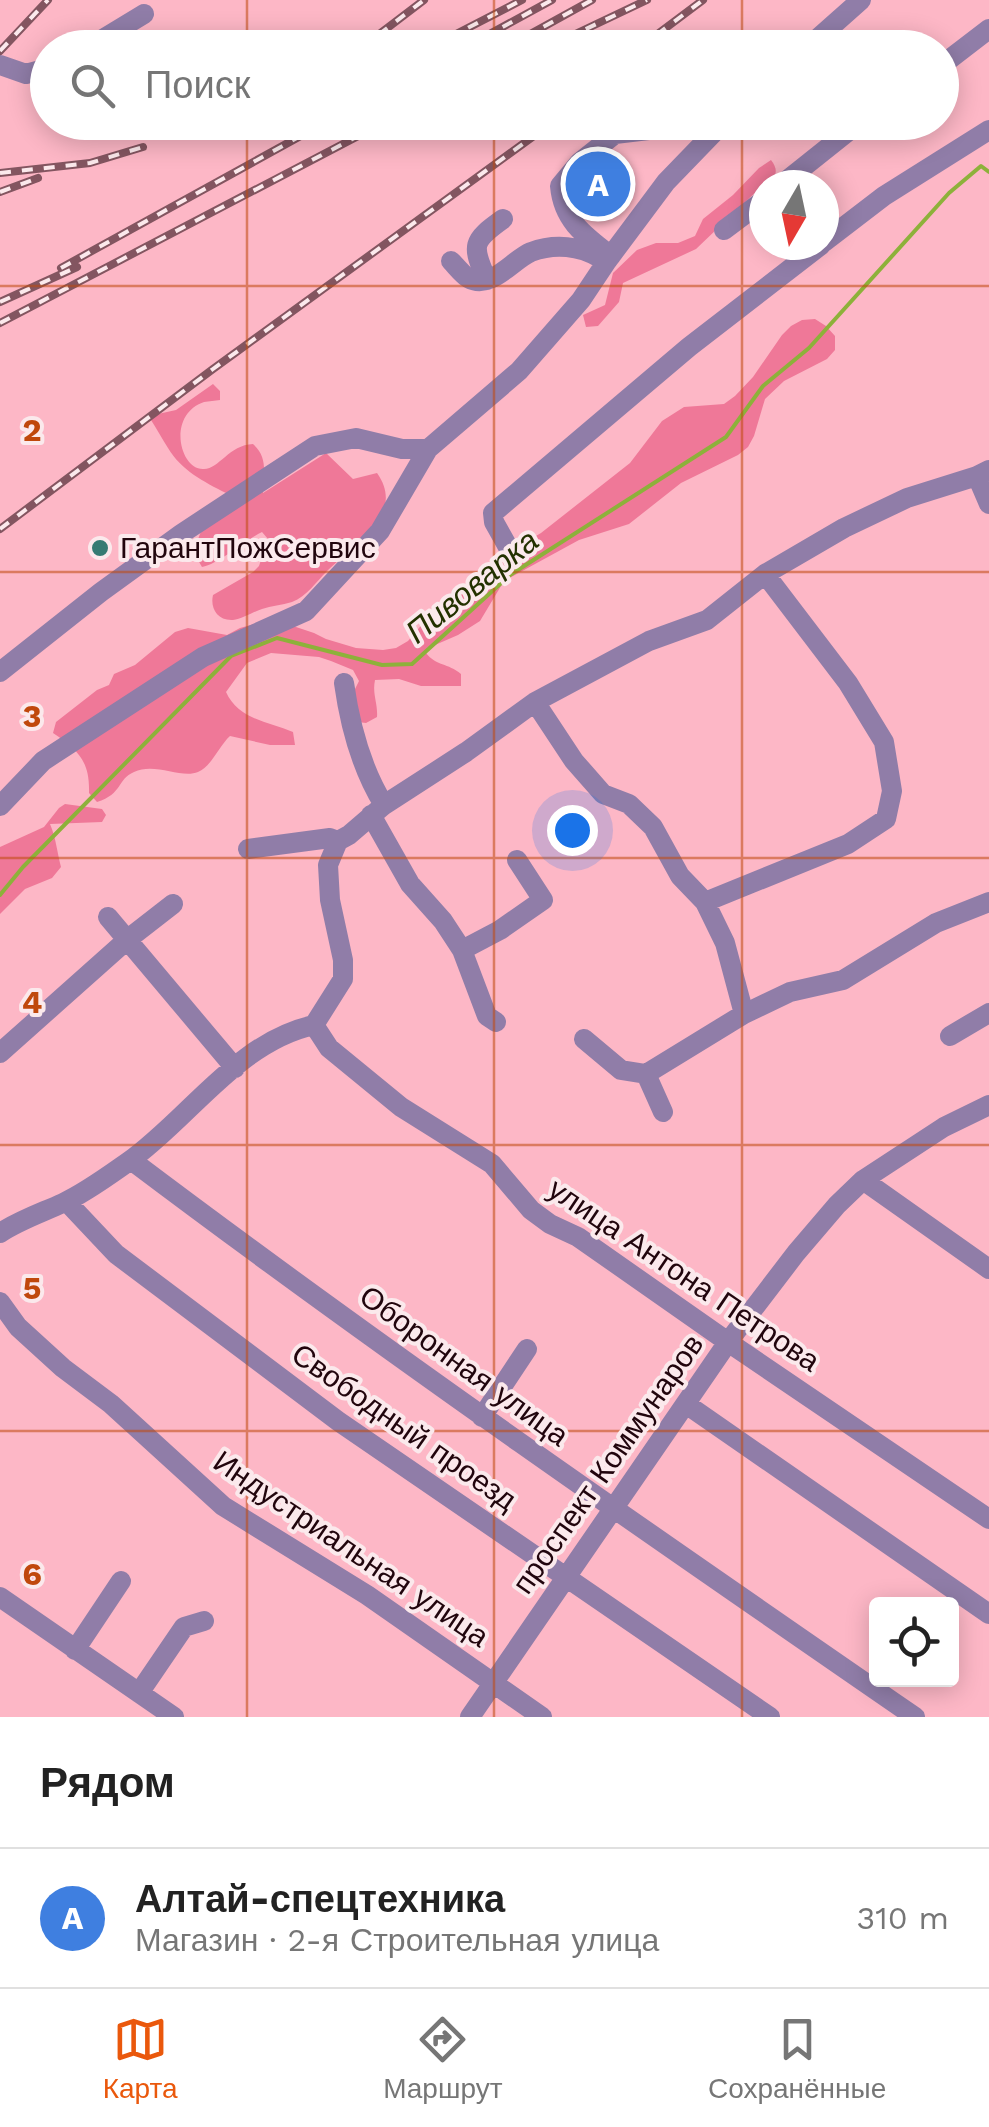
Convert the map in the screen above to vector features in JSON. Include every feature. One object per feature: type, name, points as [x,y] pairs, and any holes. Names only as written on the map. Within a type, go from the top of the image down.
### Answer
[{"type":"street","points":[[828,30],[860,0]]},
{"type":"street","points":[[118,30],[144,14]]},
{"type":"street","points":[[959,52],[989,29]]},
{"type":"street","points":[[0,65],[30,73]]},
{"type":"street","points":[[839,231],[884,196],[989,130]]},
{"type":"street","points":[[608,140],[580,162],[560,186],[561,203],[573,224],[609,259]]},
{"type":"street","points":[[0,806],[43,760],[203,657],[306,611],[380,532],[428,449],[519,371],[581,300],[666,182],[707,140]]},
{"type":"street","points":[[800,170],[837,140]]},
{"type":"street","points":[[724,230],[749,211]]},
{"type":"street","points":[[488,280],[480,265],[477,243],[482,234],[503,219]]},
{"type":"street","points":[[451,261],[469,279],[488,280],[530,252],[558,247],[584,249],[609,259]]},
{"type":"street","points":[[508,547],[494,522],[494,513],[690,347],[801,260]]},
{"type":"street","points":[[0,672],[181,534],[315,446],[356,438],[402,449],[428,449]]},
{"type":"street","points":[[0,1233],[18,1221],[67,1202],[131,1160],[251,1053],[294,1030],[314,1025],[342,979],[343,960],[330,900],[328,866],[338,841],[378,810],[535,702],[650,641],[707,620],[766,574],[844,528],[906,498],[983,473],[989,504]]},
{"type":"street","points":[[704,902],[848,844],[886,819],[892,791],[884,742],[848,683],[766,574]]},
{"type":"street","points":[[344,684],[350,728],[375,790],[378,810],[410,884],[444,921],[462,950],[487,1016],[496,1022]]},
{"type":"street","points":[[535,702],[574,760],[603,794],[629,804],[653,827],[680,876],[704,902],[724,943],[744,1014]]},
{"type":"street","points":[[248,849],[330,838],[338,841]]},
{"type":"street","points":[[462,950],[500,930],[542,900],[517,860]]},
{"type":"street","points":[[584,1039],[621,1070],[646,1074],[744,1014],[790,992],[843,980],[936,924],[989,902]]},
{"type":"street","points":[[0,1053],[173,904]]},
{"type":"street","points":[[108,917],[235,1068]]},
{"type":"street","points":[[950,1036],[989,1012]]},
{"type":"street","name":"улица Антона Петрова","points":[[314,1025],[330,1048],[402,1107],[492,1164],[531,1210],[550,1224],[578,1237],[989,1519]]},
{"type":"street","points":[[646,1074],[664,1112]]},
{"type":"street","name":"проспект Коммунаров","points":[[470,1717],[728,1342],[806,1241],[864,1180],[944,1127],[989,1105]]},
{"type":"street","name":"Оборонная улица","points":[[131,1160],[482,1416],[915,1717]]},
{"type":"street","points":[[864,1180],[989,1268]]},
{"type":"street","name":"Свободный проезд","points":[[67,1202],[116,1254],[338,1421],[770,1717]]},
{"type":"street","name":"Индустриальная улица","points":[[0,1302],[18,1327],[112,1404],[223,1506],[353,1586],[542,1717]]},
{"type":"street","points":[[482,1416],[527,1349]]},
{"type":"street","points":[[686,1404],[989,1614]]},
{"type":"street","points":[[75,1650],[121,1581]]},
{"type":"street","points":[[0,1597],[174,1717]]},
{"type":"street","points":[[139,1694],[184,1627],[204,1621]]},
{"type":"shaded area","points":[[771,160],[776,170],[757,170]]},
{"type":"shaded area","points":[[749,178],[749,198],[696,249],[623,283],[619,302],[598,326],[586,327],[583,315],[605,305],[613,273],[637,250],[695,236],[703,219]]},
{"type":"shaded area","points":[[815,319],[835,336],[835,350],[827,359],[784,381],[765,399],[748,447],[681,483],[629,524],[579,540],[504,581],[480,621],[426,653],[461,674],[461,686],[375,680],[377,717],[366,723],[358,722],[354,691],[359,681],[353,670],[319,657],[271,653],[247,663],[226,692],[246,714],[293,732],[295,745],[270,745],[230,736],[198,772],[142,769],[97,802],[89,793],[81,757],[53,733],[56,722],[109,685],[114,674],[135,665],[175,632],[188,628],[227,635],[265,621],[290,625],[356,648],[396,648],[485,566],[541,533],[630,463],[662,421],[684,407],[724,404],[753,377],[791,326]]},
{"type":"shaded area","points":[[213,384],[220,391],[220,400],[192,409],[181,429],[183,452],[196,467],[209,468],[237,448],[253,444],[263,461],[263,493],[326,453],[353,479],[377,473],[385,488],[386,503],[373,528],[307,592],[292,602],[233,620],[216,613],[213,595],[259,566],[268,539],[262,532],[202,567],[198,538],[226,493],[179,463],[151,420],[176,410]]},
{"type":"shaded area","points":[[65,804],[102,809],[106,815],[102,822],[50,824],[61,867],[52,878],[25,889],[0,914],[0,847],[44,827]]},
{"type":"waterway","name":"Пивоварка","points":[[0,895],[231,656],[277,638],[382,665],[412,664],[510,575],[726,437],[763,386],[809,348],[949,193],[981,166],[989,172]]},
{"type":"railway","points":[[0,51],[48,0]]},
{"type":"railway","points":[[385,30],[424,0]]},
{"type":"railway","points":[[464,30],[522,0]]},
{"type":"railway","points":[[497,30],[552,0]]},
{"type":"railway","points":[[538,30],[592,0]]},
{"type":"railway","points":[[584,30],[647,0]]},
{"type":"railway","points":[[663,30],[703,0]]},
{"type":"railway","points":[[61,268],[293,140]]},
{"type":"railway","points":[[0,323],[351,140]]},
{"type":"railway","points":[[0,529],[528,140]]},
{"type":"railway","points":[[0,173],[90,163],[143,147]]},
{"type":"railway","points":[[0,192],[38,178]]},
{"type":"railway","points":[[0,302],[77,267]]},
{"type":"place","name":"Алтай-спецтехника","points":[[598,184]]},
{"type":"place","name":"ГарантПожСервис","points":[[100,548]]}]
